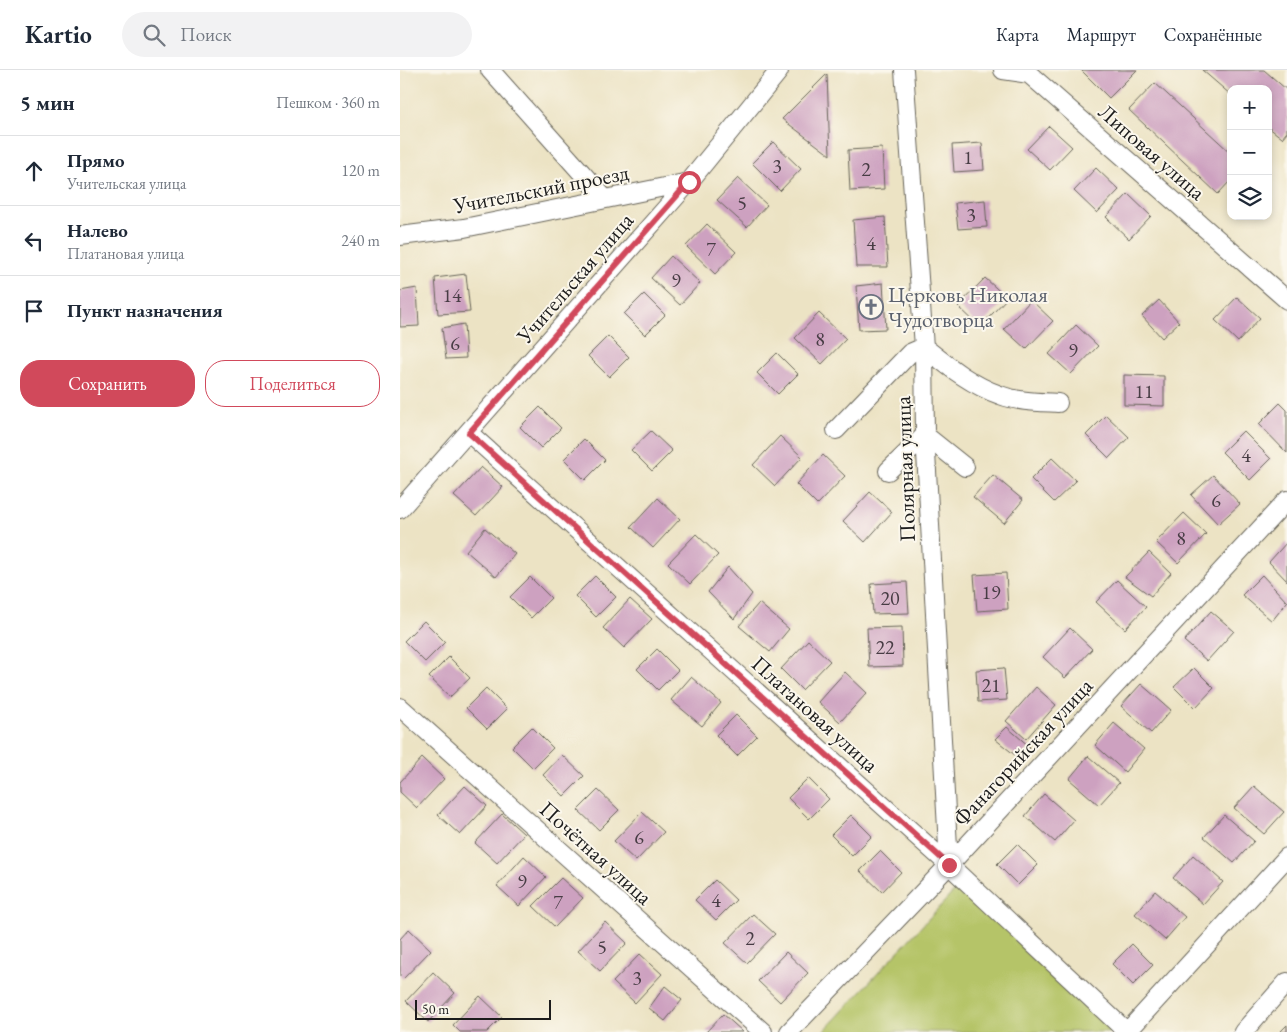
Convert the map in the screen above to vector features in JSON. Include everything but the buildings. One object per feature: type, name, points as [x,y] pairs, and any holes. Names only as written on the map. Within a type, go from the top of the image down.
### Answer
[{"type":"street","points":[[490,70],[605,199]]},
{"type":"street","name":"Учительская улица","points":[[400,509],[689,182],[783,70]]},
{"type":"street","name":"Полярная улица","points":[[904,70],[924,347],[924,435],[949,865]]},
{"type":"street","name":"Липовая улица","points":[[1003,70],[1029,74],[1287,300]]},
{"type":"street","name":"Учительский проезд","points":[[400,236],[464,228],[689,182]]},
{"type":"street","points":[[836,430],[910,353],[924,347],[961,377],[1001,396],[1034,401],[1058,402]]},
{"type":"street","name":"Платановая улица","points":[[469,433],[949,865],[1127,1032]]},
{"type":"street","points":[[888,471],[924,435],[965,467]]},
{"type":"street","name":"Фанагорийская улица","points":[[789,1032],[949,865],[1287,500]]},
{"type":"street","name":"Почётная улица","points":[[400,707],[763,1032]]},
{"type":"street","points":[[1127,1032],[1287,857]]},
{"type":"street","points":[[1242,1032],[1287,982]]},
{"type":"green space","points":[[960,885],[1123,1032],[823,1032]]},
{"type":"place","name":"Церковь Николая Чудотворца","points":[[871,307]]},
{"type":"route","points":[[689,182],[469,433],[949,865]]}]
